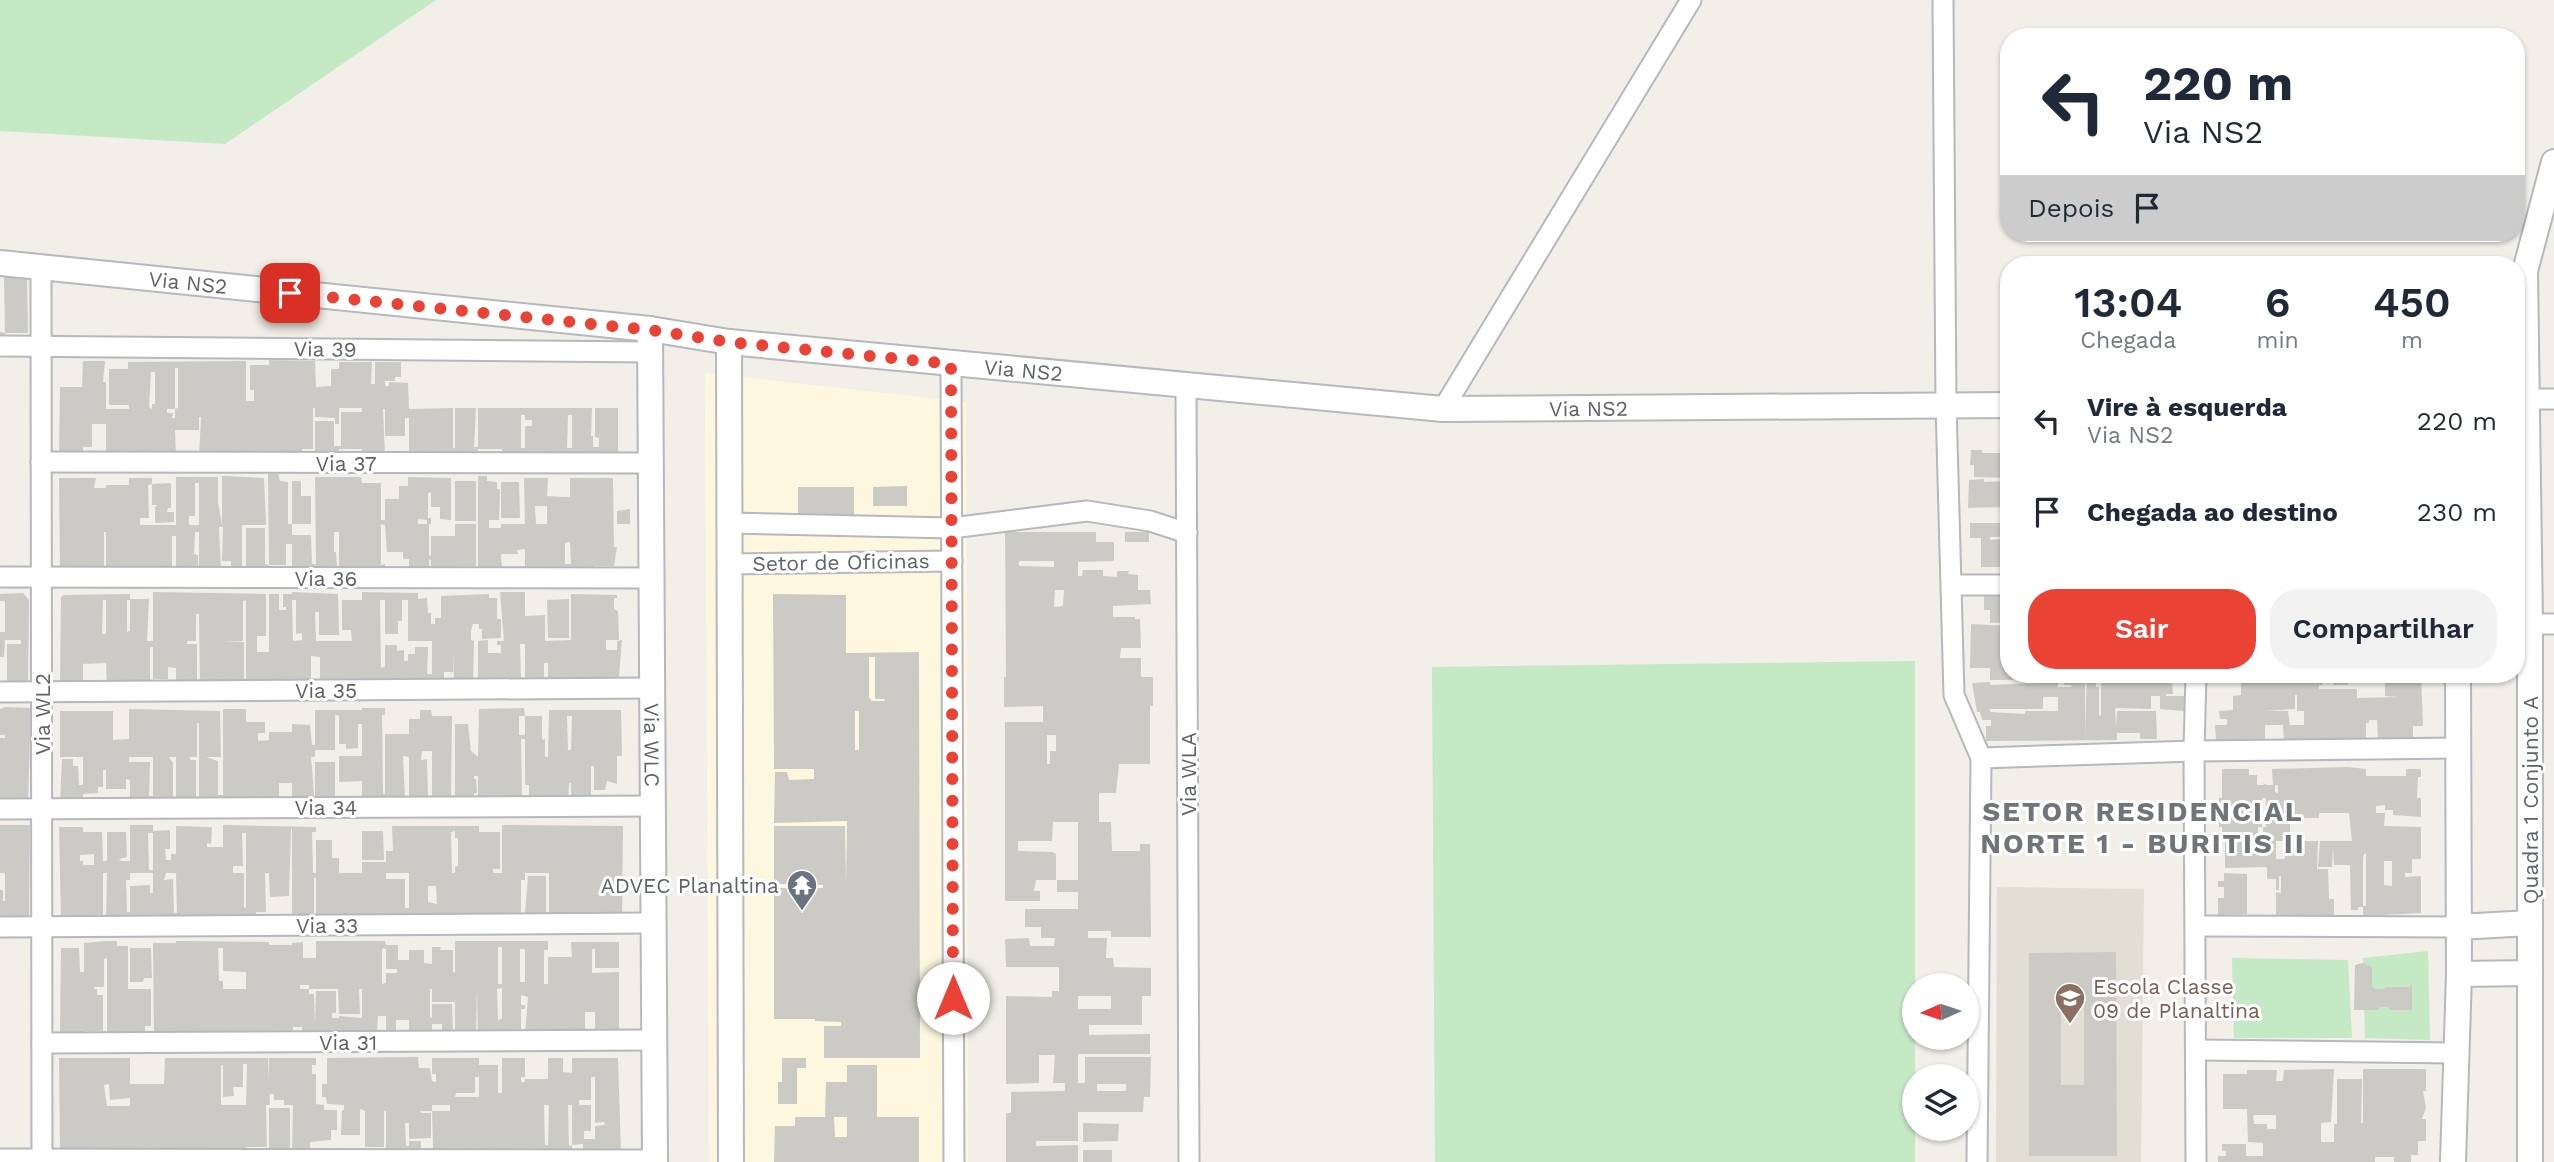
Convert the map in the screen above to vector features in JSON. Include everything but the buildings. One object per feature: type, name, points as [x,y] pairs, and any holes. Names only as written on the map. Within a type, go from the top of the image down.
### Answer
[{"type":"street","points":[[1443,409],[1691,0]]},
{"type":"street","points":[[1943,0],[1946,405],[1954,695],[1981,758],[1978,1162]]},
{"type":"street","name":"Quadra 1 Conjunto A","points":[[2525,266],[2554,162]]},
{"type":"street","name":"Via NS2","points":[[0,263],[650,341],[729,342],[1443,409],[2000,405]]},
{"type":"street","name":"Via WL2","points":[[41,267],[42,1160]]},
{"type":"street","name":"Via 39","points":[[0,346],[650,341]]},
{"type":"street","name":"Via WLC","points":[[650,341],[655,1161]]},
{"type":"street","points":[[729,342],[731,1162]]},
{"type":"street","points":[[951,364],[954,1162]]},
{"type":"street","name":"Via WLA","points":[[1186,386],[1189,1162]]},
{"type":"street","points":[[2525,400],[2554,399]]},
{"type":"street","name":"Via 37","points":[[41,462],[651,463]]},
{"type":"street","name":"Quadra 1 Conjunto A","points":[[2525,474],[2542,624],[2530,923],[2530,1162]]},
{"type":"street","points":[[729,523],[952,528],[1087,511],[1150,521],[1187,533]]},
{"type":"street","name":"Setor de Oficinas","points":[[729,564],[952,561]]},
{"type":"street","name":"Via 36","points":[[0,577],[652,578]]},
{"type":"street","points":[[1952,585],[2000,585]]},
{"type":"street","points":[[2196,683],[2196,1162]]},
{"type":"street","points":[[2454,1162],[2459,974],[2458,683]]},
{"type":"street","name":"Via 35","points":[[0,692],[652,688]]},
{"type":"street","points":[[1981,758],[2194,751],[2458,748]]},
{"type":"street","name":"Via 34","points":[[0,809],[653,806]]},
{"type":"street","name":"Via 33","points":[[0,927],[653,923]]},
{"type":"street","points":[[2196,926],[2459,927],[2530,923]]},
{"type":"street","points":[[2459,974],[2530,973]]},
{"type":"street","name":"Via 31","points":[[42,1043],[654,1041]]},
{"type":"street","points":[[2196,1050],[2456,1053]]},
{"type":"street","points":[[0,1159],[655,1161]]},
{"type":"shaded area","points":[[705,373],[966,402],[968,1162],[709,1162]]},
{"type":"shaded area","name":"Escola Classe 09 de Planaltina","points":[[1997,887],[2144,889],[2141,1162],[1996,1162]]},
{"type":"green space","points":[[0,0],[436,0],[225,144],[0,131]]},
{"type":"green space","points":[[1915,661],[1915,973],[1902,973],[1902,1050],[1915,1050],[1915,1064],[1902,1064],[1902,1141],[1915,1141],[1915,1162],[1435,1162],[1432,667]]},
{"type":"green space","points":[[2428,951],[2430,1040],[2365,1038],[2363,958]]},
{"type":"green space","points":[[2232,958],[2348,960],[2352,1038],[2234,1038]]},
{"type":"place","name":"ADVEC Planaltina","points":[[802,912]]},
{"type":"place","name":"Escola Classe 09 de Planaltina","points":[[2070,1025]]},
{"type":"district","name":"SETOR RESIDENCIAL NORTE 1 - BURITIS II","points":[[2143,827]]},
{"type":"route","points":[[290,293],[951,364],[953,998]]}]
